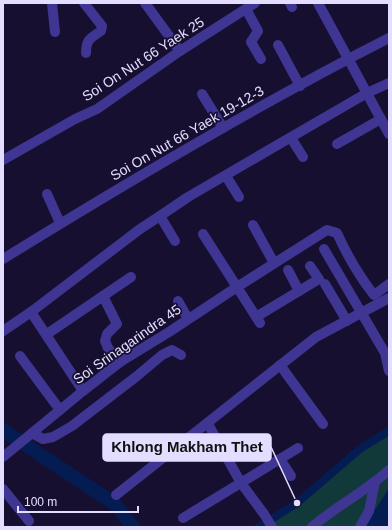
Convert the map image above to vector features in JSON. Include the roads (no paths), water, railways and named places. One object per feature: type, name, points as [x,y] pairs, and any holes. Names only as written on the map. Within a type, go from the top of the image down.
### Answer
[{"type":"street","points":[[52,3],[55,32]]},
{"type":"street","points":[[84,3],[102,26],[101,31],[88,41],[86,45],[86,53]]},
{"type":"street","points":[[145,3],[180,51]]},
{"type":"street","name":"Soi On Nut 66 Yaek 25","points":[[3,160],[75,119],[97,109],[180,51],[255,3]]},
{"type":"street","points":[[318,3],[389,134]]},
{"type":"street","points":[[246,9],[258,31],[251,42],[261,59]]},
{"type":"street","name":"Soi On Nut 66 Yaek 19-12-3","points":[[3,259],[177,153],[389,38]]},
{"type":"street","points":[[278,45],[300,86]]},
{"type":"street","points":[[3,331],[31,312],[140,229],[188,198],[367,93],[389,83]]},
{"type":"street","points":[[202,94],[223,128]]},
{"type":"street","points":[[337,144],[381,119]]},
{"type":"street","points":[[291,138],[303,157]]},
{"type":"street","points":[[226,176],[239,197]]},
{"type":"street","points":[[47,194],[60,223]]},
{"type":"street","points":[[160,216],[175,241]]},
{"type":"street","points":[[253,225],[274,264]]},
{"type":"street","name":"Soi Srinagarindra 45","points":[[6,454],[120,362],[327,230],[337,233],[345,250],[374,295],[389,284]]},
{"type":"street","points":[[203,234],[258,320],[319,279],[310,266]]},
{"type":"street","points":[[324,250],[385,353],[389,371]]},
{"type":"street","points":[[288,270],[299,291]]},
{"type":"street","points":[[47,334],[131,276]]},
{"type":"street","points":[[325,284],[347,321]]},
{"type":"street","points":[[103,296],[117,324],[108,334],[105,341],[108,348],[120,362]]},
{"type":"street","points":[[116,495],[208,424],[316,337],[389,298]]},
{"type":"street","points":[[178,301],[188,319]]},
{"type":"street","points":[[31,312],[47,334],[83,391]]},
{"type":"street","points":[[32,433],[44,439],[53,437],[94,410],[162,355],[172,350],[181,354]]},
{"type":"street","points":[[20,356],[60,410]]},
{"type":"street","points":[[280,365],[323,424]]},
{"type":"street","points":[[208,424],[241,483],[272,527]]},
{"type":"street","points":[[183,518],[298,448]]},
{"type":"street","points":[[280,459],[291,476]]},
{"type":"street","points":[[312,527],[340,506],[355,497],[389,470]]},
{"type":"street","points":[[360,527],[369,511],[375,482]]},
{"type":"street","points":[[3,489],[29,521]]},
{"type":"water","points":[[389,488],[389,527],[364,527]]},
{"type":"waterway","points":[[3,430],[115,504],[133,527]]},
{"type":"waterway","points":[[259,527],[297,503],[361,448],[389,431]]},
{"type":"place","name":"Khlong Makham Thet","points":[[297,503]]}]
